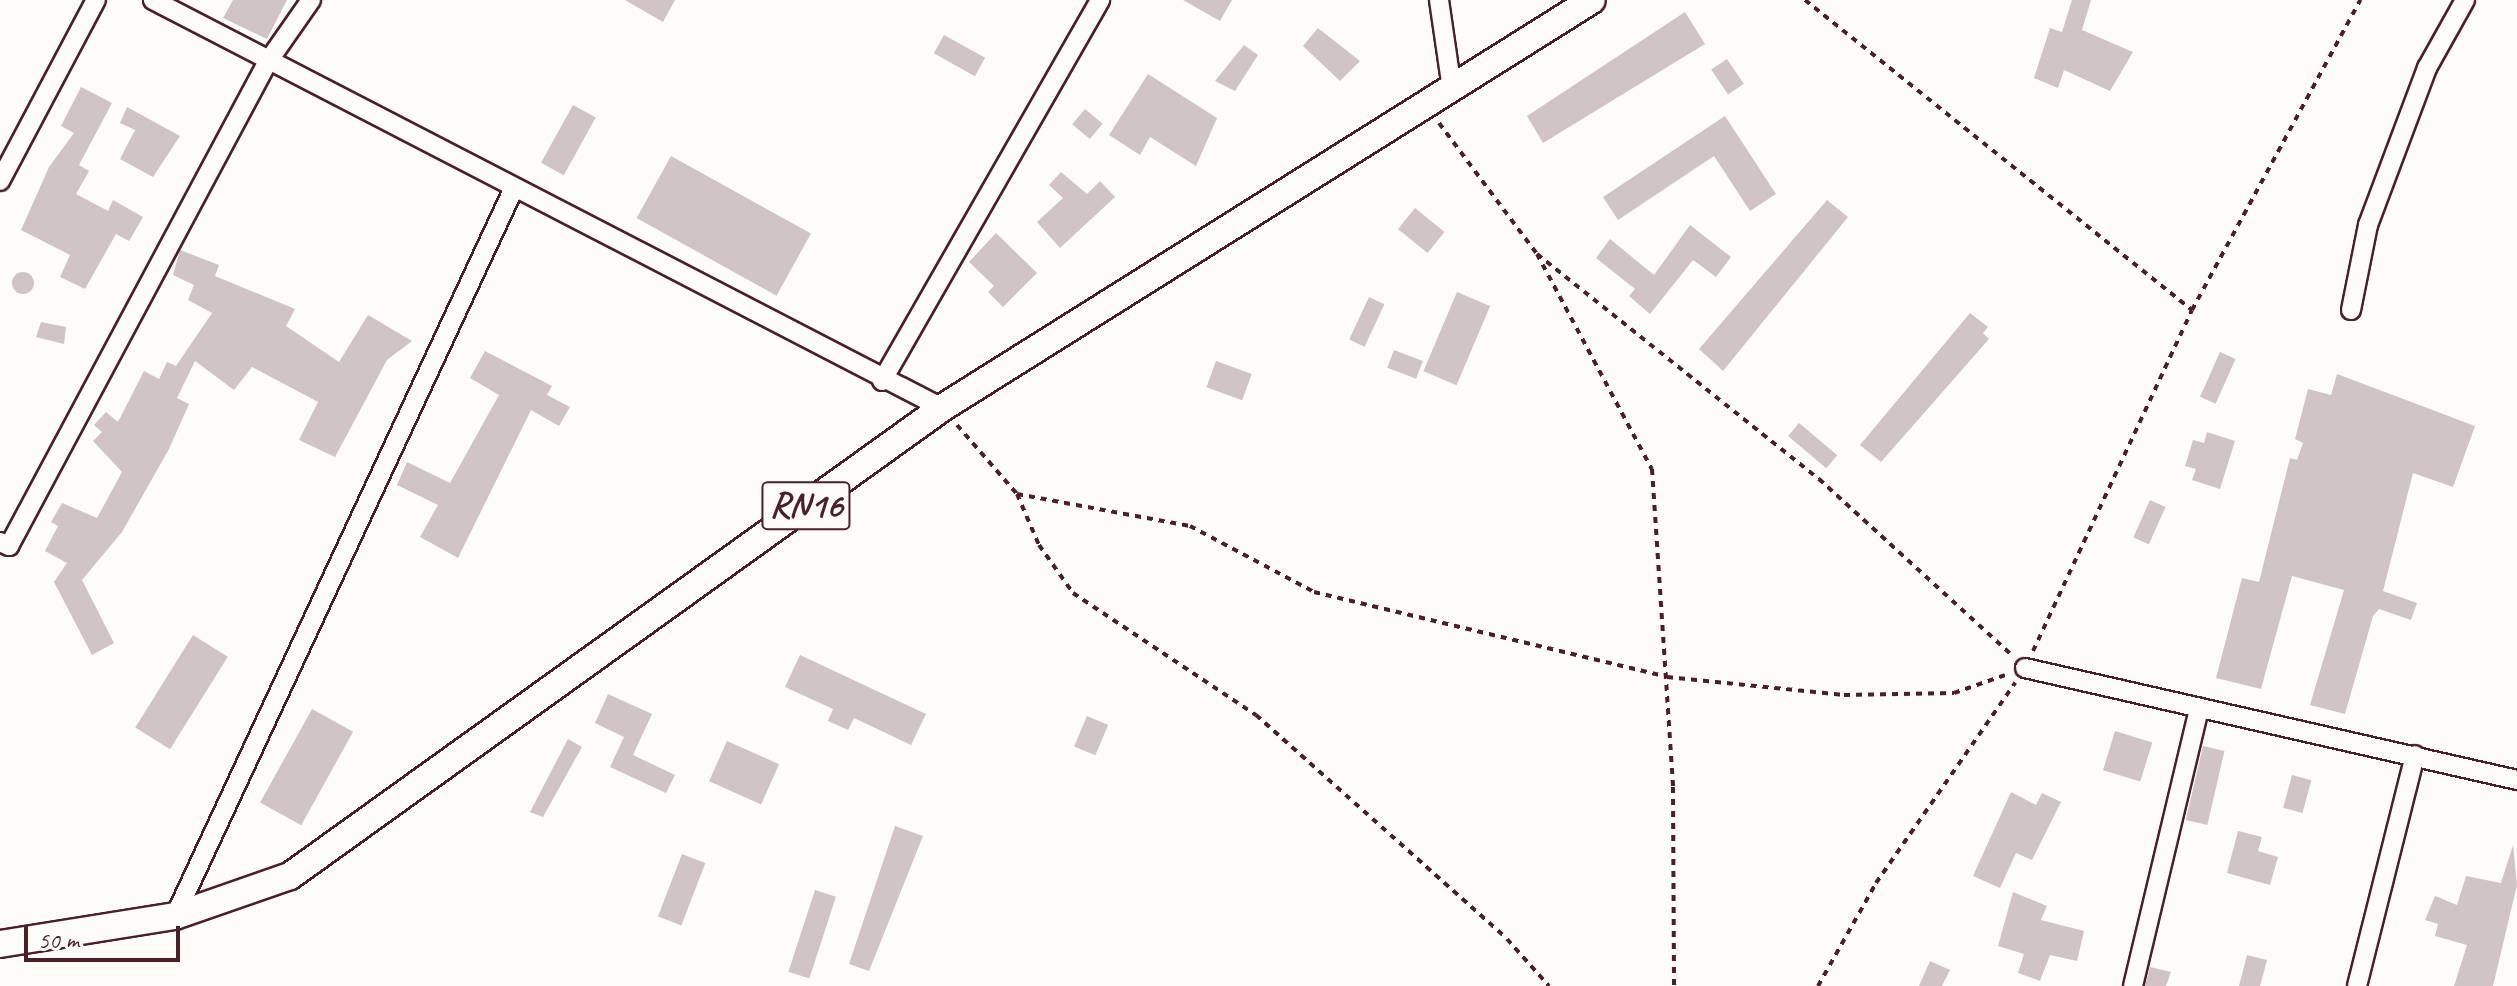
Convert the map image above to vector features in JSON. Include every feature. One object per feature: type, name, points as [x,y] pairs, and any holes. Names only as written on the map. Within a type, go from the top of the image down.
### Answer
[{"type":"main road","name":"RN16","points":[[0,944],[175,916],[290,876],[942,408],[1592,0]]},
{"type":"street","points":[[0,181],[96,0]]},
{"type":"street","points":[[153,0],[267,63],[514,188],[882,381],[942,408]]},
{"type":"street","points":[[0,542],[9,546],[267,63],[311,0]]},
{"type":"street","points":[[882,381],[1100,0]]},
{"type":"street","points":[[1439,0],[1452,89]]},
{"type":"street","points":[[2351,310],[2368,225],[2427,68],[2465,0]]},
{"type":"street","points":[[175,916],[514,188]]},
{"type":"street","points":[[2025,668],[2517,780]]},
{"type":"street","points":[[2133,986],[2199,708]]},
{"type":"street","points":[[2357,986],[2415,755]]},
{"type":"path","points":[[1805,0],[2192,310]]},
{"type":"path","points":[[1818,986],[1876,883],[2025,668],[2192,310],[2360,0]]},
{"type":"path","points":[[1426,105],[1537,254],[1652,469],[1667,677],[1674,986]]},
{"type":"path","points":[[1537,254],[1819,479],[2025,668]]},
{"type":"path","points":[[942,408],[1017,494],[1039,545],[1073,593],[1256,715],[1507,939],[1549,986]]},
{"type":"path","points":[[1017,494],[1190,526],[1314,592],[1667,677],[1844,695],[1954,693],[2025,668]]},
{"type":"building","points":[[233,0],[287,0],[267,39],[223,18]]},
{"type":"building","points":[[625,0],[675,0],[663,22]]},
{"type":"building","points":[[1183,0],[1232,0],[1220,21]]},
{"type":"building","points":[[2072,0],[2091,0],[2082,30],[2133,52],[2110,91],[2064,70],[2058,88],[2034,78],[2050,28],[2062,32]]},
{"type":"building","points":[[1685,12],[1705,44],[1543,143],[1527,116]]},
{"type":"building","points":[[1318,28],[1360,61],[1340,81],[1303,46]]},
{"type":"building","points":[[944,35],[985,58],[975,76],[934,53]]},
{"type":"building","points":[[1244,45],[1258,55],[1235,91],[1215,81]]},
{"type":"building","points":[[1727,59],[1744,84],[1728,94],[1711,70]]},
{"type":"building","points":[[1148,74],[1217,118],[1196,166],[1150,137],[1140,155],[1109,135]]},
{"type":"building","points":[[81,87],[112,103],[79,165],[89,171],[76,194],[108,211],[113,200],[143,217],[129,241],[116,234],[85,289],[60,277],[70,255],[21,230],[49,167],[74,133],[61,126]]},
{"type":"building","points":[[573,105],[596,118],[564,175],[541,163]]},
{"type":"building","points":[[127,107],[180,136],[153,177],[120,159],[135,130],[120,123]]},
{"type":"building","points":[[1085,109],[1103,124],[1090,139],[1072,124]]},
{"type":"building","points":[[1725,116],[1776,194],[1750,211],[1714,156],[1618,220],[1603,197]]},
{"type":"building","points":[[671,156],[811,234],[777,296],[637,218]]},
{"type":"building","points":[[1061,172],[1087,194],[1100,181],[1115,197],[1060,248],[1037,222],[1063,198],[1049,185]]},
{"type":"building","points":[[1827,200],[1848,217],[1723,371],[1699,349]]},
{"type":"building","points":[[1415,208],[1445,232],[1428,253],[1398,229]]},
{"type":"building","points":[[1690,225],[1731,257],[1716,277],[1693,260],[1650,314],[1629,296],[1635,289],[1596,258],[1610,239],[1654,275]]},
{"type":"building","points":[[996,233],[1037,273],[1003,307],[988,292],[994,286],[969,262]]},
{"type":"building","points":[[180,250],[219,265],[215,276],[295,309],[286,326],[339,362],[368,315],[412,341],[387,360],[335,457],[299,440],[318,402],[252,367],[234,390],[195,361],[177,398],[189,404],[169,449],[122,532],[82,580],[114,643],[92,655],[54,582],[67,563],[45,551],[58,526],[51,522],[62,503],[97,518],[122,472],[93,441],[102,432],[94,425],[106,412],[118,422],[144,371],[159,379],[167,362],[176,366],[212,313],[188,300],[194,285],[173,275]]},
{"type":"building","points":[[23,272],[34,283],[23,294],[12,283]]},
{"type":"building","points":[[1457,292],[1490,306],[1457,385],[1423,371]]},
{"type":"building","points":[[1369,297],[1384,304],[1365,347],[1349,340]]},
{"type":"building","points":[[1970,313],[1988,327],[1983,333],[1989,339],[1881,462],[1860,445]]},
{"type":"building","points":[[41,322],[66,327],[64,344],[36,337]]},
{"type":"building","points":[[1394,350],[1423,361],[1416,379],[1387,368]]},
{"type":"building","points":[[485,351],[552,386],[547,395],[570,407],[559,426],[531,410],[458,558],[420,537],[438,505],[397,485],[407,462],[450,483],[499,395],[470,378]]},
{"type":"building","points":[[2220,352],[2236,359],[2216,404],[2200,397]]},
{"type":"building","points":[[1216,361],[1252,374],[1242,400],[1206,387]]},
{"type":"building","points":[[2337,374],[2475,426],[2453,487],[2413,473],[2383,591],[2417,603],[2411,620],[2379,609],[2373,616],[2345,714],[2310,705],[2344,590],[2292,576],[2261,689],[2216,678],[2242,578],[2259,582],[2290,458],[2297,460],[2303,443],[2295,439],[2308,389],[2331,395]]},
{"type":"building","points":[[1799,423],[1837,455],[1826,468],[1788,436]]},
{"type":"building","points":[[2207,432],[2235,441],[2220,489],[2192,480],[2196,469],[2185,466],[2193,440],[2204,443]]},
{"type":"building","points":[[2150,500],[2166,507],[2149,544],[2133,537]]},
{"type":"building","points":[[193,635],[228,657],[170,749],[135,727]]},
{"type":"building","points":[[800,655],[926,714],[911,745],[854,718],[848,730],[828,721],[833,709],[785,687]]},
{"type":"building","points":[[608,694],[652,714],[633,755],[675,775],[666,793],[610,767],[624,737],[595,723]]},
{"type":"building","points":[[312,709],[353,732],[301,825],[260,803]]},
{"type":"building","points":[[1087,716],[1108,725],[1095,755],[1074,746]]},
{"type":"building","points":[[2115,731],[2152,742],[2140,782],[2103,770]]},
{"type":"building","points":[[568,739],[582,747],[543,817],[530,812]]},
{"type":"building","points":[[727,741],[779,764],[761,804],[709,781]]},
{"type":"building","points":[[2203,746],[2224,751],[2207,825],[2186,820]]},
{"type":"building","points":[[2292,775],[2311,780],[2303,813],[2283,808]]},
{"type":"building","points":[[2011,792],[2036,805],[2042,793],[2061,802],[2032,860],[2016,853],[2000,888],[1973,876]]},
{"type":"building","points":[[895,826],[923,836],[869,971],[849,964]]},
{"type":"building","points":[[2238,831],[2262,837],[2258,851],[2278,857],[2270,885],[2227,873]]},
{"type":"building","points":[[2513,845],[2517,885],[2493,986],[2454,986],[2467,945],[2435,936],[2438,924],[2425,920],[2435,896],[2457,905],[2466,876],[2501,883]]},
{"type":"building","points":[[682,854],[705,863],[681,926],[658,917]]},
{"type":"building","points":[[815,890],[836,897],[809,979],[788,972]]},
{"type":"building","points":[[2013,892],[2047,906],[2041,920],[2084,931],[2077,961],[2050,955],[2040,981],[2018,973],[2024,954],[1998,946]]},
{"type":"building","points":[[2247,955],[2267,960],[2260,986],[2239,986]]},
{"type":"building","points":[[1930,961],[1950,970],[1942,986],[1919,986]]},
{"type":"building","points":[[2150,967],[2171,972],[2166,986],[2145,986]]}]
